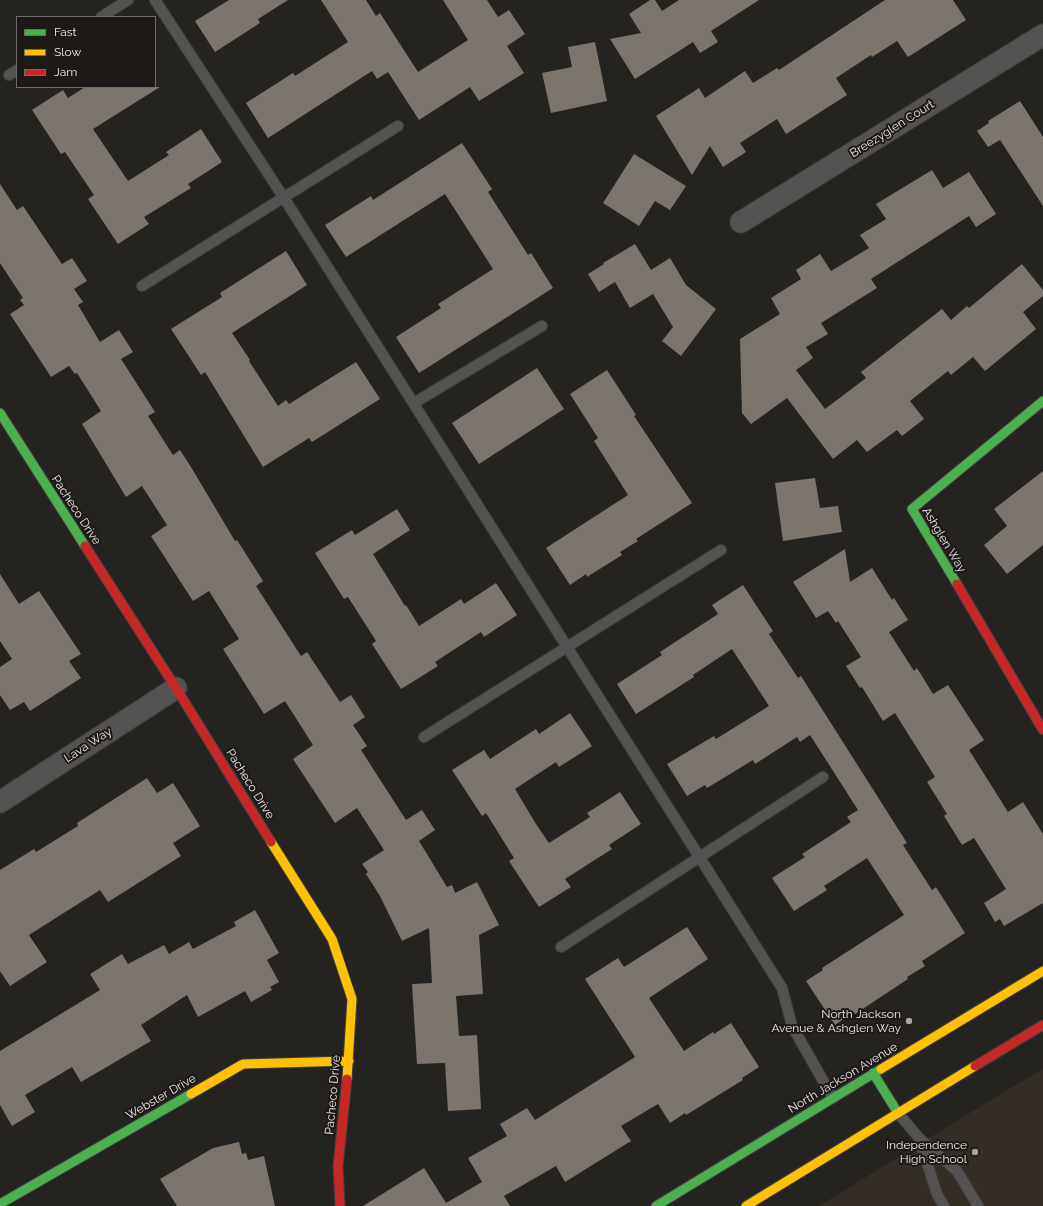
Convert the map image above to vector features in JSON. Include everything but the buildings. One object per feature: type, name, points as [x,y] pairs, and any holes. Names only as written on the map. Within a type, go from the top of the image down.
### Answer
[{"type":"street","name":"Breezyglen Court","points":[[741,222],[1043,35]]},
{"type":"street","name":"Ashglen Way","points":[[1043,400],[912,509],[1043,730]]},
{"type":"street","name":"Pacheco Drive","points":[[0,413],[176,688],[332,938],[352,999],[349,1061],[338,1166],[340,1206]]},
{"type":"street","name":"Lava Way","points":[[0,802],[176,688]]},
{"type":"street","name":"North Jackson Avenue","points":[[656,1206],[1043,971]]},
{"type":"street","points":[[746,1206],[1043,1025]]},
{"type":"street","name":"Webster Drive","points":[[0,1204],[243,1064],[349,1061]]},
{"type":"street","points":[[874,1073],[898,1113]]},
{"type":"lane","points":[[103,16],[128,0]]},
{"type":"lane","points":[[155,0],[284,198],[782,988],[792,1026],[833,1098]]},
{"type":"lane","points":[[142,286],[398,126]]},
{"type":"lane","points":[[414,403],[542,326]]},
{"type":"lane","points":[[424,737],[721,550]]},
{"type":"lane","points":[[561,947],[823,777]]},
{"type":"lane","points":[[898,1113],[919,1138],[957,1171],[978,1206]]},
{"type":"lane","points":[[919,1138],[937,1194],[944,1206]]},
{"type":"shaded area","name":"Independence High School","points":[[1043,1069],[1043,1206],[819,1206],[994,1098]]},
{"type":"traffic: fast","points":[[957,584],[912,509],[1043,401]]},
{"type":"traffic: fast","points":[[0,413],[85,546]]},
{"type":"traffic: fast","points":[[656,1206],[881,1069]]},
{"type":"traffic: fast","points":[[873,1073],[898,1113]]},
{"type":"traffic: fast","points":[[0,1204],[191,1094]]},
{"type":"traffic: slow","points":[[271,842],[332,939],[352,999],[347,1079]]},
{"type":"traffic: slow","points":[[881,1069],[1043,971]]},
{"type":"traffic: slow","points":[[191,1094],[243,1064],[349,1061]]},
{"type":"traffic: slow","points":[[746,1206],[975,1066]]},
{"type":"traffic: jam","points":[[85,546],[176,688],[271,842]]},
{"type":"traffic: jam","points":[[957,584],[1043,730]]},
{"type":"traffic: jam","points":[[975,1066],[1043,1025]]},
{"type":"traffic: jam","points":[[340,1206],[338,1166],[347,1079]]},
{"type":"place","name":"North Jackson Avenue & Ashglen Way","points":[[909,1021]]},
{"type":"place","name":"Independence High School","points":[[975,1152]]}]
